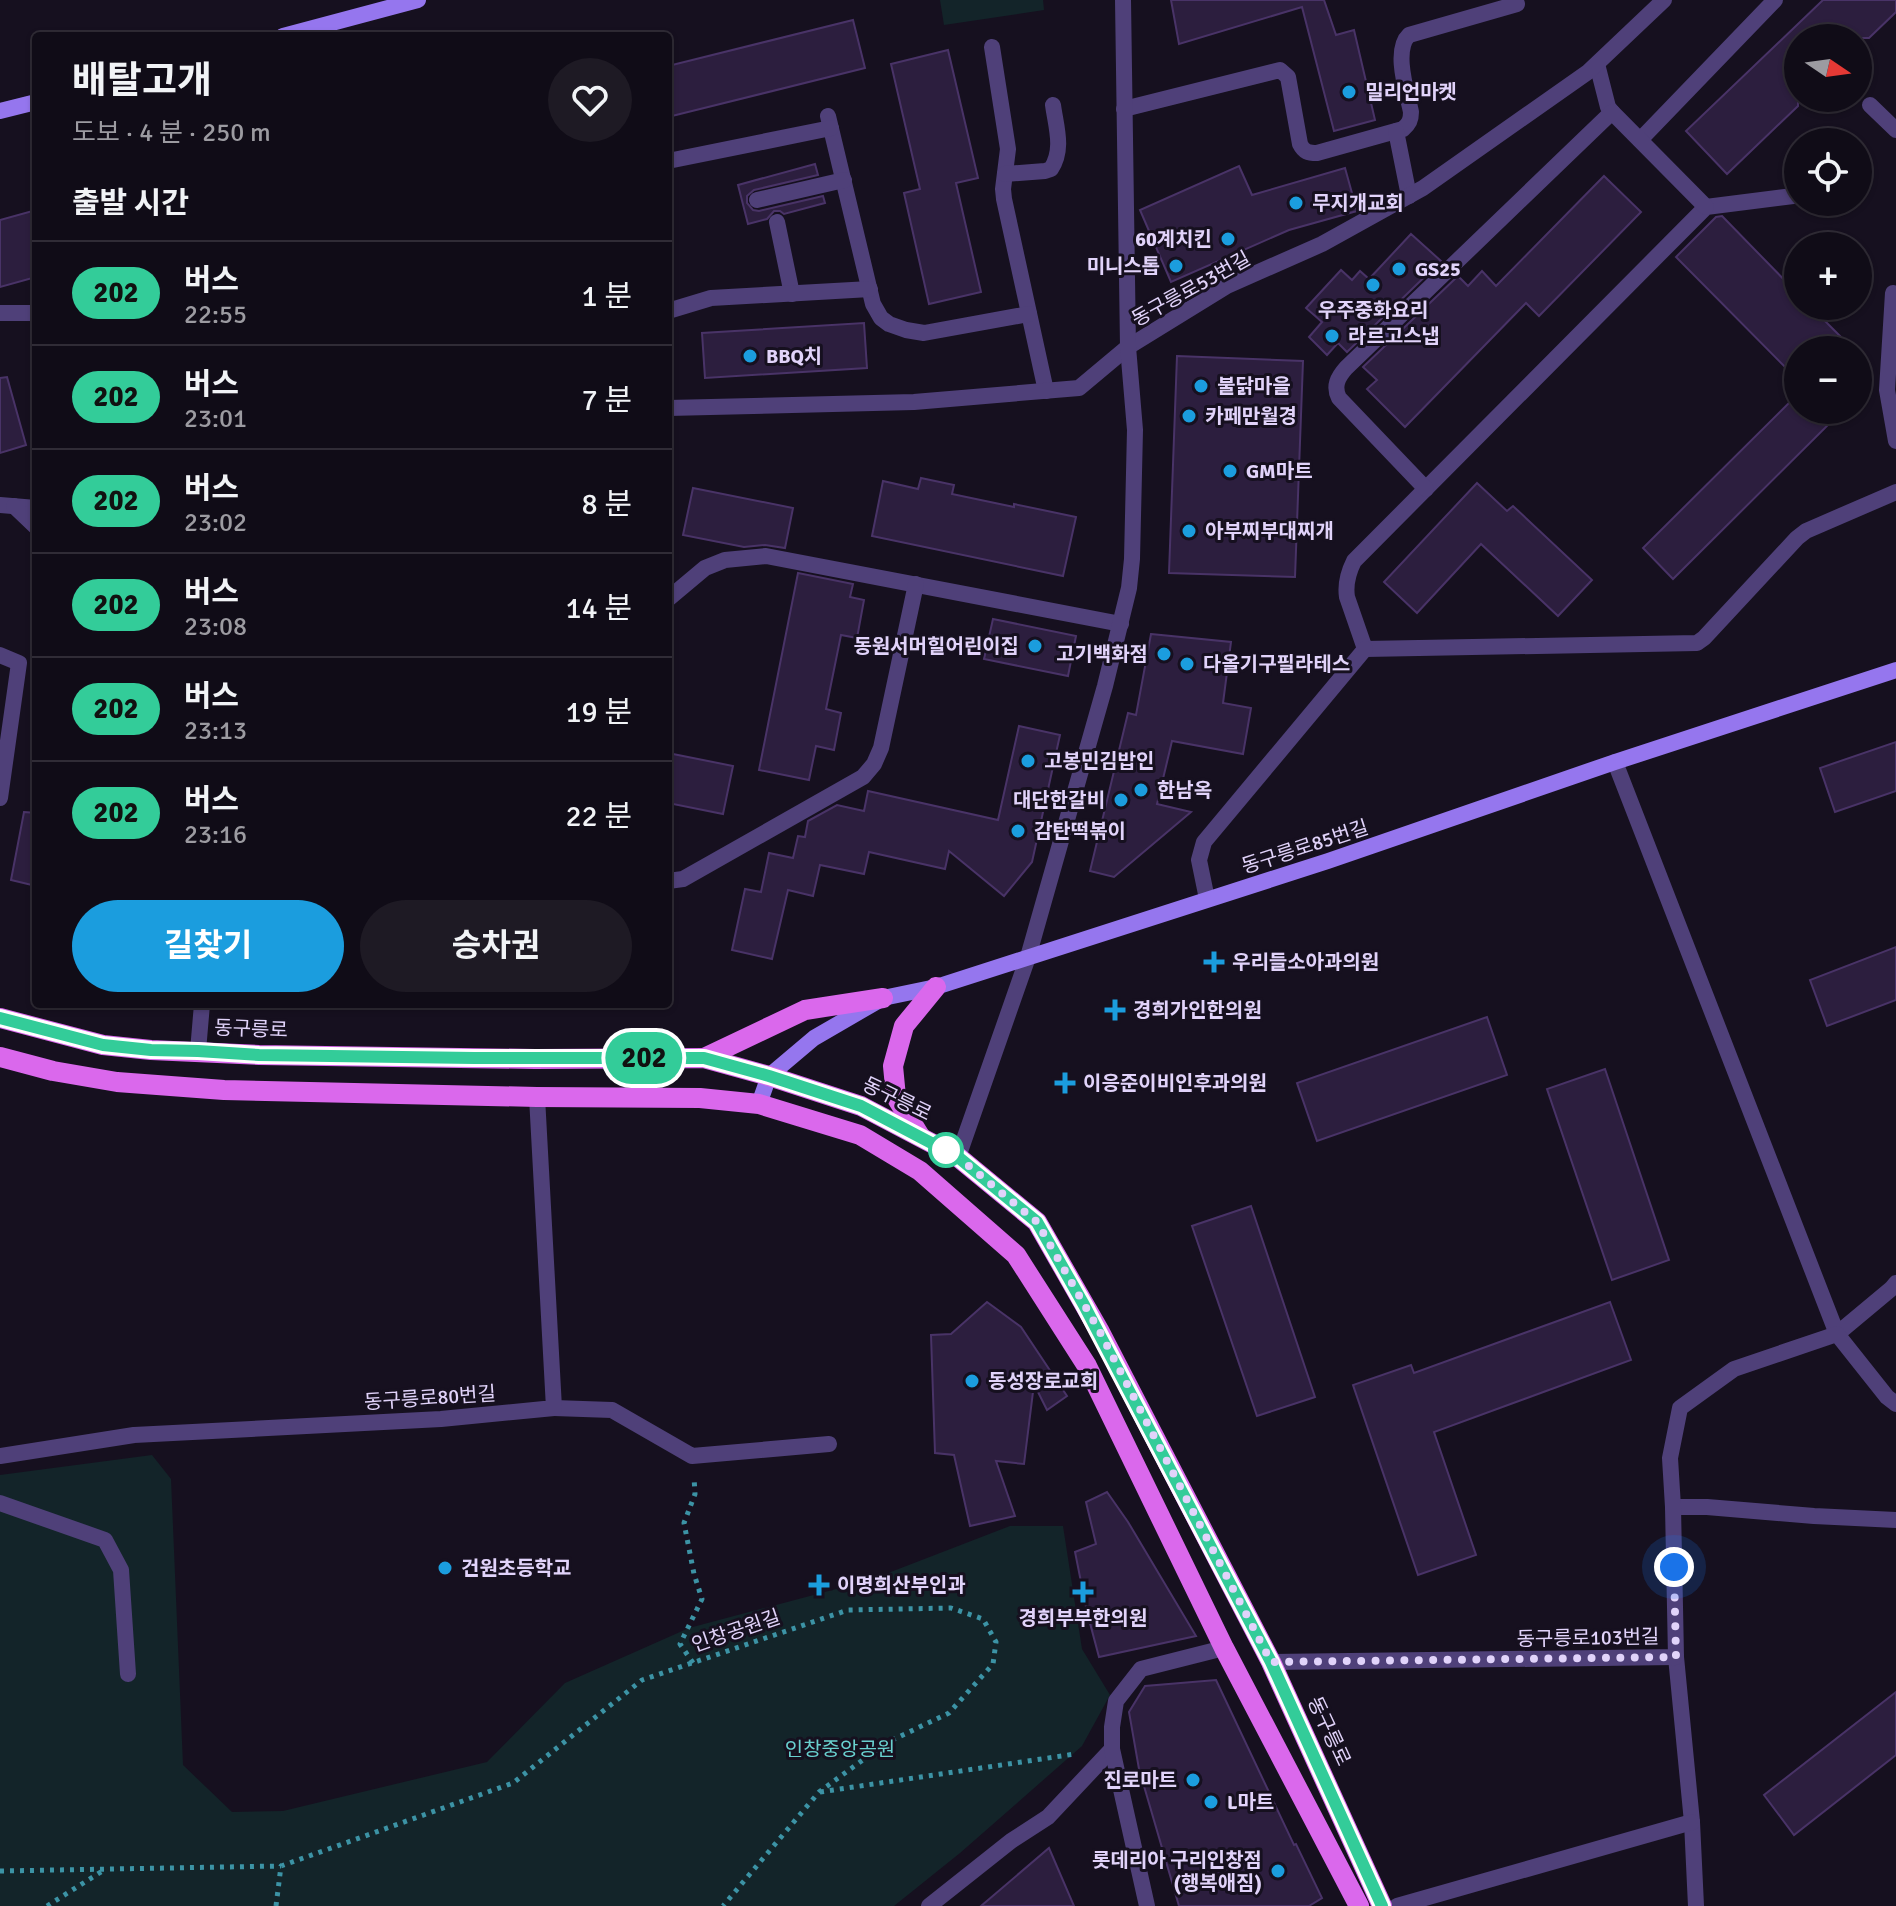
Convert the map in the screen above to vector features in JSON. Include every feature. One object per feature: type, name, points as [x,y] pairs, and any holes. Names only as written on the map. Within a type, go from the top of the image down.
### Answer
[{"type":"main road","points":[[920,1136],[896,1097],[893,1066],[904,1026],[936,987]]},
{"type":"main road","points":[[704,1058],[805,1010],[883,998]]},
{"type":"main road","name":"동구릉로","points":[[0,1018],[103,1045],[151,1050],[458,1058],[704,1058],[861,1106],[958,1157],[1037,1222],[1100,1332],[1271,1662],[1382,1906]]},
{"type":"main road","points":[[0,1057],[53,1071],[117,1082],[224,1090],[700,1098],[759,1104],[860,1135],[920,1171],[1016,1255],[1087,1366],[1352,1904]]},
{"type":"street","points":[[298,32],[418,0]]},
{"type":"street","points":[[958,1157],[1028,957],[1105,686],[1129,588],[1135,430],[1128,347],[1123,0]]},
{"type":"street","name":"동구릉로53번길","points":[[672,408],[914,402],[1079,388],[1128,347],[1227,286],[1322,244],[1423,188],[1588,72],[1663,0]]},
{"type":"street","points":[[1640,140],[1775,0]]},
{"type":"street","points":[[1124,109],[1280,70],[1288,77],[1300,144],[1307,153],[1317,153],[1403,129],[1411,119],[1401,56],[1404,40],[1409,35],[1517,4]]},
{"type":"street","points":[[992,47],[1007,135],[1004,199],[1046,391]]},
{"type":"street","points":[[1597,64],[1608,107],[1706,207]]},
{"type":"street","points":[[0,111],[32,103]]},
{"type":"street","points":[[1005,174],[1051,169],[1059,144],[1053,105]]},
{"type":"street","points":[[1872,107],[1896,130]]},
{"type":"street","points":[[1426,489],[1339,398],[1335,391],[1341,375],[1612,112]]},
{"type":"street","points":[[672,160],[829,122],[873,304],[881,318],[889,324],[924,333],[1029,314]]},
{"type":"street","points":[[1396,131],[1409,196]]},
{"type":"street","points":[[757,200],[844,180]]},
{"type":"street","points":[[1365,649],[1347,597],[1346,588],[1354,561],[1706,207],[1784,197]]},
{"type":"street","points":[[777,222],[792,294]]},
{"type":"street","points":[[672,310],[711,298],[870,289]]},
{"type":"street","points":[[1893,293],[1887,390],[1896,441]]},
{"type":"street","points":[[0,313],[32,313]]},
{"type":"street","points":[[1207,899],[1199,860],[1204,842],[1365,649],[1697,643],[1806,531],[1896,492]]},
{"type":"street","points":[[7,505],[32,508]]},
{"type":"street","points":[[7,505],[32,524]]},
{"type":"street","points":[[672,596],[705,568],[725,560],[766,556],[1121,624]]},
{"type":"street","points":[[672,880],[683,879],[863,777],[874,764],[881,748],[916,584]]},
{"type":"street","points":[[0,655],[19,663],[0,798]]},
{"type":"street","name":"동구릉로85번길","points":[[769,1076],[814,1038],[883,998],[936,987],[1328,861],[1896,670]]},
{"type":"street","points":[[1615,762],[1837,1334],[1896,1404]]},
{"type":"street","points":[[198,1051],[202,1008]]},
{"type":"street","points":[[759,1104],[769,1076]]},
{"type":"street","points":[[537,1097],[554,1408]]},
{"type":"street","points":[[1837,1334],[1896,1283]]},
{"type":"street","name":"동구릉로103번길","points":[[1271,1662],[1676,1657],[1670,1458],[1680,1408],[1734,1369],[1837,1334]]},
{"type":"street","name":"동구릉로80번길","points":[[0,1456],[134,1435],[441,1419],[554,1408],[612,1410],[692,1456]]},
{"type":"street","points":[[692,1456],[829,1444]]},
{"type":"street","points":[[0,1503],[105,1540],[121,1570],[128,1674]]},
{"type":"street","points":[[1673,1507],[1896,1520]]},
{"type":"street","points":[[1147,1906],[1112,1749],[1116,1701],[1141,1669],[1224,1648]]},
{"type":"street","points":[[1676,1657],[1692,1822],[1696,1906]]},
{"type":"street","points":[[929,1906],[1011,1841],[1048,1817],[1112,1749]]},
{"type":"street","points":[[1397,1906],[1692,1822]]},
{"type":"path","points":[[692,1456],[695,1494],[684,1523],[702,1599],[680,1644],[693,1663]]},
{"type":"path","name":"인창공원길","points":[[0,1871],[281,1866],[513,1783],[642,1680],[848,1610],[951,1608],[983,1619],[996,1642],[993,1664],[949,1713],[886,1743],[819,1792],[723,1906]]},
{"type":"path","points":[[819,1792],[1112,1749]]},
{"type":"path","points":[[276,1906],[281,1866]]},
{"type":"path","points":[[47,1906],[104,1869]]},
{"type":"green space","points":[[940,0],[1043,0],[1044,10],[944,25]]},
{"type":"green space","name":"인창중앙공원","points":[[152,1455],[171,1479],[183,1765],[232,1812],[283,1811],[487,1762],[565,1683],[689,1628],[870,1580],[1010,1526],[1063,1526],[1082,1649],[1110,1695],[1082,1746],[960,1853],[894,1906],[0,1906],[0,1475]]},
{"type":"building","points":[[1171,0],[1324,0],[1336,35],[1354,30],[1375,120],[1334,131],[1302,7],[1179,44]]},
{"type":"building","points":[[1823,0],[1896,0],[1896,12],[1872,35],[1872,24],[1798,24]]},
{"type":"building","points":[[853,20],[865,68],[672,116],[672,65]]},
{"type":"building","points":[[1784,37],[1784,112],[1792,112],[1727,174],[1686,131]]},
{"type":"building","points":[[948,50],[978,178],[956,183],[981,292],[929,304],[904,193],[920,189],[891,64]]},
{"type":"building","points":[[815,164],[818,175],[754,190],[747,196],[747,203],[753,210],[759,211],[823,196],[825,203],[784,214],[774,211],[767,219],[748,224],[738,185]]},
{"type":"building","points":[[1239,166],[1252,195],[1345,168],[1357,211],[1289,230],[1171,282],[1140,210]]},
{"type":"building","points":[[1604,176],[1641,212],[1539,316],[1526,303],[1405,427],[1367,389],[1377,380],[1363,367],[1458,276],[1468,286],[1482,271],[1496,286]]},
{"type":"building","points":[[32,211],[32,278],[0,287],[0,220]]},
{"type":"building","points":[[1722,216],[1784,280],[1784,320],[1824,320],[1840,336],[1784,336],[1784,366],[1676,257],[1716,217]]},
{"type":"building","points":[[1411,234],[1441,261],[1347,352],[1338,343],[1327,355],[1309,337],[1322,322],[1306,308],[1341,270],[1352,280],[1360,271],[1369,279]]},
{"type":"building","points":[[864,323],[867,368],[705,378],[702,333]]},
{"type":"building","points":[[1177,356],[1303,361],[1295,577],[1169,573]]},
{"type":"building","points":[[7,377],[26,445],[0,453],[0,378]]},
{"type":"building","points":[[1784,408],[1784,424],[1829,424],[1673,579],[1643,548]]},
{"type":"building","points":[[921,478],[954,485],[952,494],[1076,517],[1063,576],[872,536],[883,481],[918,489]]},
{"type":"building","points":[[1477,483],[1507,511],[1513,506],[1592,580],[1558,616],[1481,544],[1417,613],[1384,582]]},
{"type":"building","points":[[693,488],[793,508],[785,548],[765,545],[744,547],[683,535]]},
{"type":"building","points":[[798,573],[853,584],[850,597],[864,600],[857,638],[841,635],[826,709],[841,713],[834,750],[816,746],[809,780],[759,770]]},
{"type":"building","points":[[993,619],[1076,636],[1068,676],[984,659]]},
{"type":"building","points":[[1151,634],[1231,642],[1223,703],[1251,708],[1243,754],[1172,741],[1157,804],[1191,812],[1114,877],[1090,871],[1128,713],[1136,715]]},
{"type":"building","points":[[1019,726],[1060,735],[1032,862],[1004,896],[949,851],[945,869],[869,852],[864,874],[820,865],[813,896],[788,890],[772,959],[732,950],[745,889],[761,892],[769,853],[793,858],[798,836],[805,837],[808,821],[837,805],[864,811],[868,791],[998,820]]},
{"type":"building","points":[[1896,742],[1896,791],[1835,812],[1820,768]]},
{"type":"building","points":[[672,754],[733,766],[723,814],[672,804]]},
{"type":"building","points":[[24,812],[32,813],[32,885],[11,880]]},
{"type":"building","points":[[1896,947],[1896,1000],[1827,1026],[1810,980]]},
{"type":"building","points":[[1487,1017],[1507,1075],[1317,1141],[1297,1083]]},
{"type":"building","points":[[1605,1069],[1669,1260],[1612,1280],[1547,1089]]},
{"type":"building","points":[[1251,1206],[1315,1397],[1257,1416],[1192,1226]]},
{"type":"building","points":[[987,1302],[1021,1327],[1067,1396],[1047,1410],[1034,1384],[1024,1464],[996,1461],[1015,1516],[970,1526],[954,1455],[935,1453],[931,1335],[951,1334]]},
{"type":"building","points":[[1610,1302],[1631,1360],[1434,1432],[1476,1555],[1418,1575],[1353,1385],[1411,1365],[1414,1373]]},
{"type":"building","points":[[1107,1492],[1196,1636],[1099,1657],[1075,1552],[1096,1544],[1086,1502]]},
{"type":"building","name":"L마트","points":[[1216,1680],[1322,1898],[1309,1906],[1179,1906],[1139,1769],[1129,1712],[1145,1686]]},
{"type":"building","points":[[1896,1692],[1896,1755],[1794,1835],[1764,1795]]},
{"type":"building","points":[[1049,1848],[1074,1906],[981,1906]]},
{"type":"bus line","name":"202","points":[[0,1018],[103,1045],[151,1050],[259,1055],[535,1059],[704,1058],[861,1106],[958,1157],[1037,1222],[1084,1305],[1271,1662],[1382,1906]]},
{"type":"place","name":"밀리언마켓","points":[[1349,92]]},
{"type":"place","name":"무지개교회","points":[[1296,203]]},
{"type":"place","name":"60계치킨","points":[[1228,239]]},
{"type":"place","name":"미니스톱","points":[[1176,266]]},
{"type":"place","name":"GS25","points":[[1399,269]]},
{"type":"place","name":"우주중화요리","points":[[1373,285]]},
{"type":"place","name":"라르고스냅","points":[[1332,336]]},
{"type":"place","name":"BBQ치","points":[[750,356]]},
{"type":"place","name":"불닭마을","points":[[1201,386]]},
{"type":"place","name":"카페만월경","points":[[1189,416]]},
{"type":"place","name":"GM마트","points":[[1230,471]]},
{"type":"place","name":"아부찌부대찌개","points":[[1189,531]]},
{"type":"place","name":"동원서머힐어린이집","points":[[1035,646]]},
{"type":"place","name":"고기백화점","points":[[1164,654]]},
{"type":"place","name":"다올기구필라테스","points":[[1187,664]]},
{"type":"place","name":"고봉민김밥인","points":[[1028,761]]},
{"type":"place","name":"한남옥","points":[[1141,790]]},
{"type":"place","name":"대단한갈비","points":[[1121,800]]},
{"type":"place","name":"감탄떡볶이","points":[[1018,831]]},
{"type":"place","name":"우리들소아과의원","points":[[1214,962]]},
{"type":"place","name":"경희가인한의원","points":[[1115,1010]]},
{"type":"place","name":"이응준이비인후과의원","points":[[1065,1083]]},
{"type":"place","name":"동성장로교회","points":[[972,1381]]},
{"type":"place","name":"건원초등학교","points":[[445,1568]]},
{"type":"place","name":"이명희산부인과","points":[[819,1585]]},
{"type":"place","name":"경희부부한의원","points":[[1083,1592]]},
{"type":"place","name":"진로마트","points":[[1193,1780]]},
{"type":"place","name":"L마트","points":[[1211,1802]]},
{"type":"place","name":"롯데리아 구리인창점 (행복애짐)","points":[[1278,1871]]},
{"type":"route","points":[[946,1150],[939,1147],[958,1157],[1037,1222],[1100,1332],[1271,1662],[1676,1657],[1674,1567]]}]
